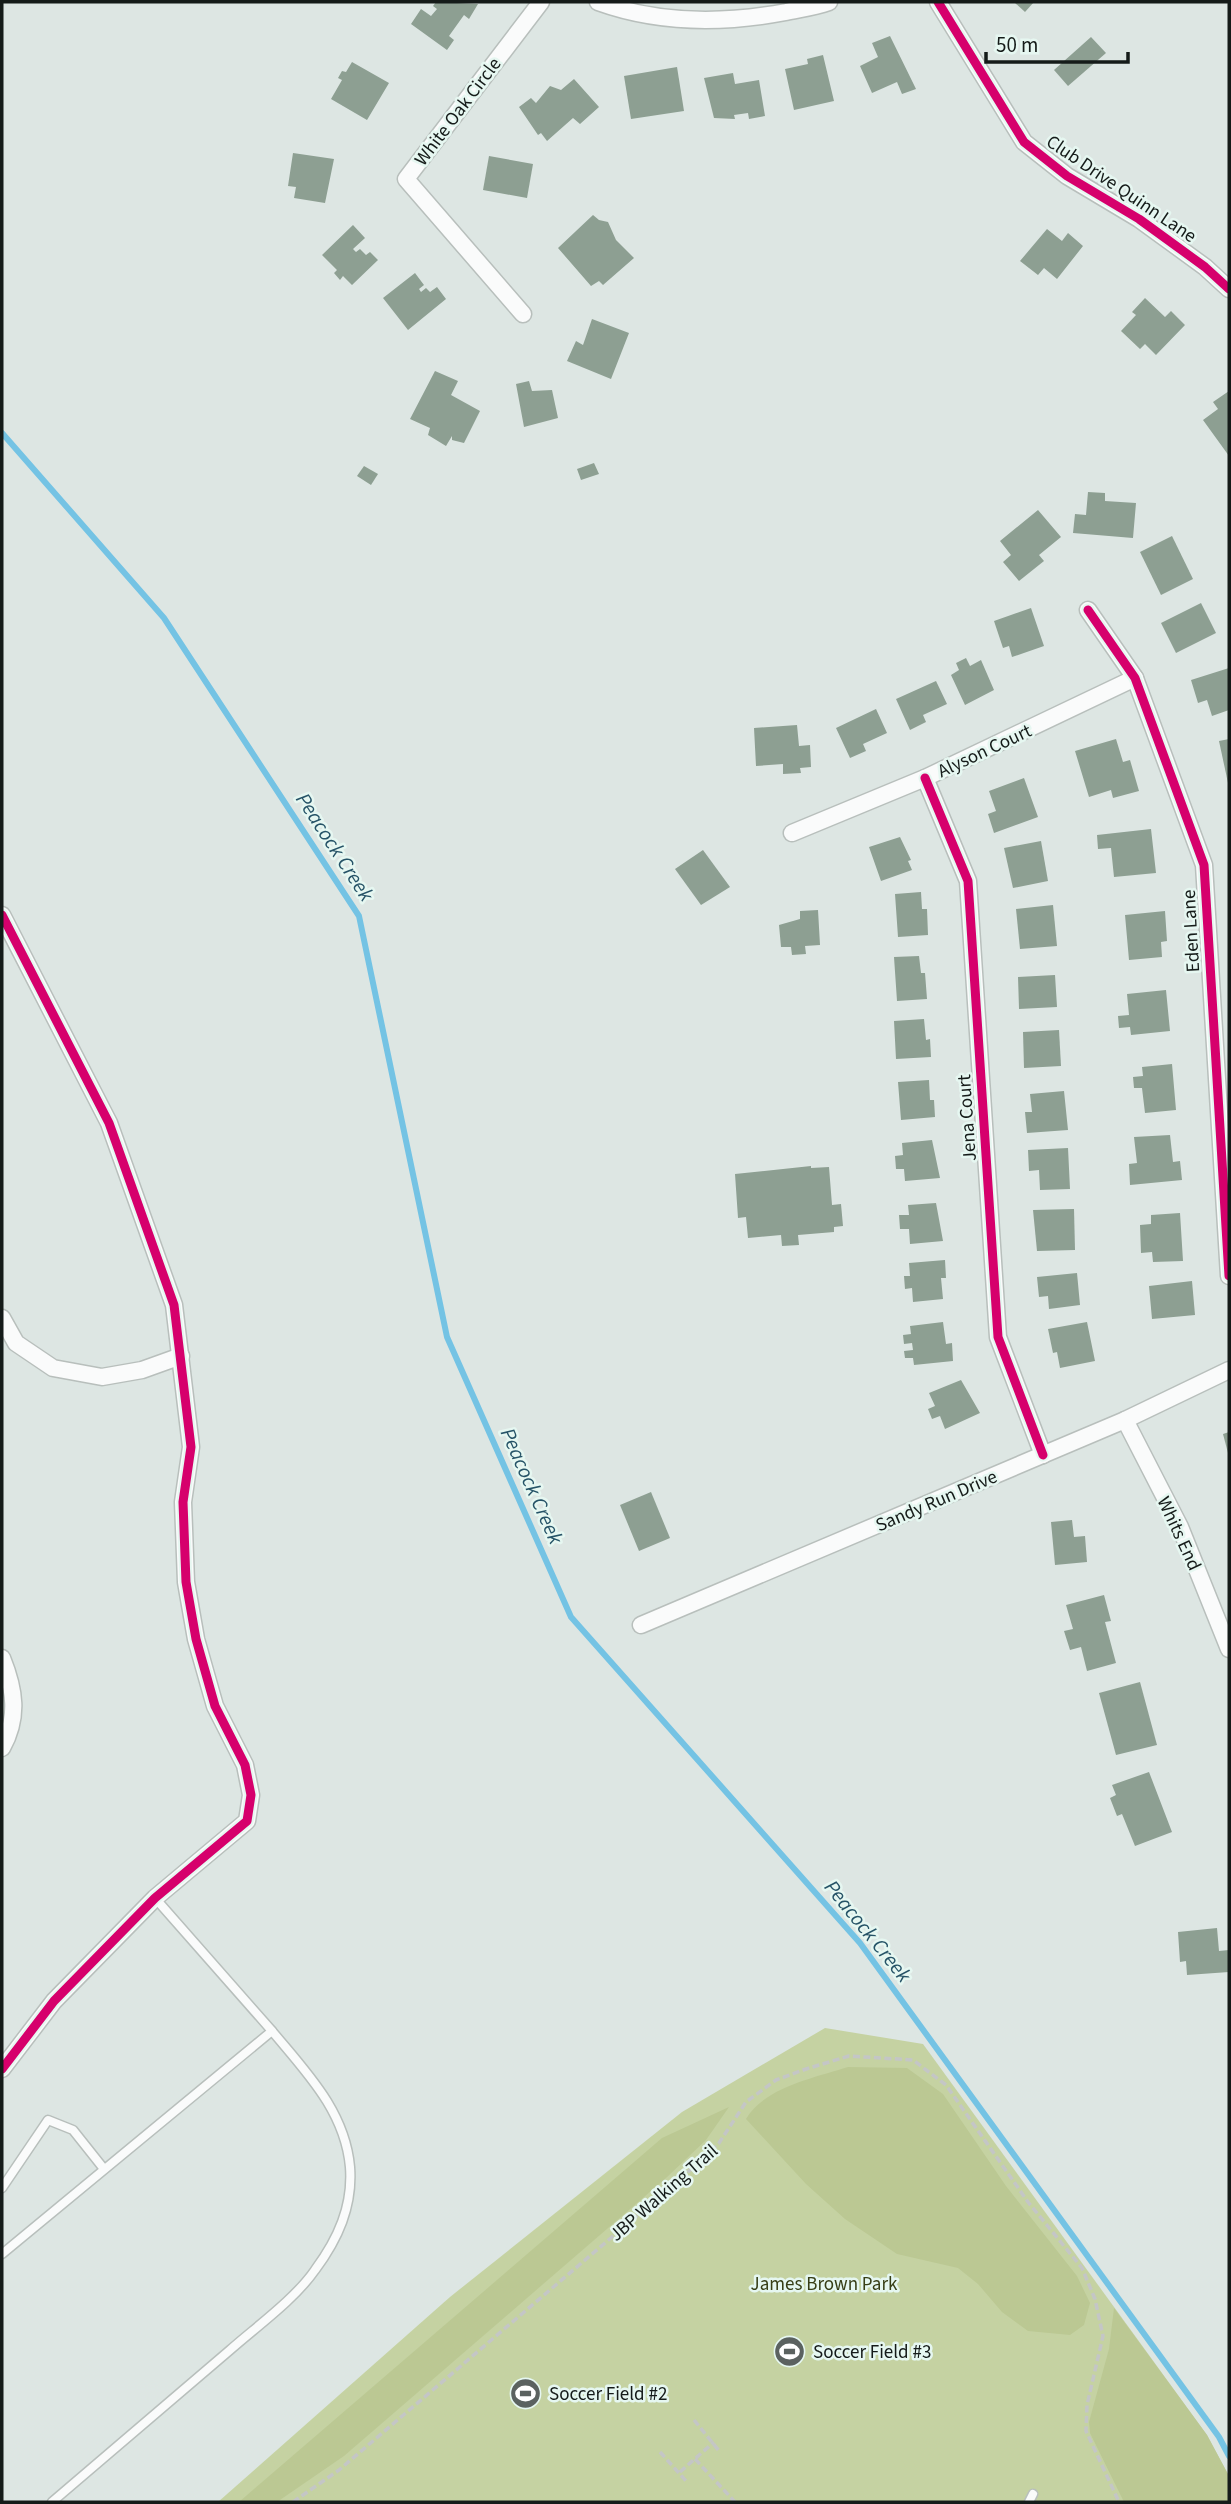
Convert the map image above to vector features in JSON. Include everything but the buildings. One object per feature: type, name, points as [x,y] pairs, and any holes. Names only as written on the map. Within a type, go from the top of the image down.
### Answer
[{"type":"street","name":"White Oak Circle","points":[[523,314],[406,179],[541,2]]},
{"type":"street","points":[[598,2],[623,11],[698,23],[758,18],[829,2]]},
{"type":"street","name":"Club Drive Quinn Lane","points":[[938,2],[1024,142],[1067,176],[1139,219],[1205,267],[1229,289]]},
{"type":"street","name":"Eden Lane","points":[[1088,610],[1135,678],[1204,865],[1229,1276]]},
{"type":"street","name":"Alyson Court","points":[[792,833],[925,778],[1135,678]]},
{"type":"street","name":"Jena Court","points":[[925,778],[968,881],[998,1337],[1043,1455]]},
{"type":"street","points":[[2,915],[109,1123],[174,1305],[191,1447],[183,1502],[186,1582],[196,1639],[215,1706],[245,1765],[251,1795],[247,1821],[155,1898],[54,2001],[2,2069]]},
{"type":"street","points":[[2,1318],[16,1343],[53,1368],[102,1377],[142,1370],[181,1356]]},
{"type":"street","name":"Sandy Run Drive","points":[[641,1625],[1125,1420],[1229,1370]]},
{"type":"street","name":"Whits End","points":[[1125,1420],[1180,1527],[1229,1649]]},
{"type":"street","points":[[2,1658],[12,1684],[12,1728],[2,1748]]},
{"type":"lane","points":[[52,2502],[267,2317],[314,2273],[337,2237],[349,2205],[350,2167],[343,2133],[332,2106],[272,2031],[155,1898]]},
{"type":"lane","points":[[2,2255],[272,2031]]},
{"type":"lane","points":[[2,2188],[48,2120],[73,2130],[104,2169]]},
{"type":"path","points":[[694,2420],[720,2452]]},
{"type":"path","points":[[680,2472],[714,2442]]},
{"type":"path","points":[[660,2452],[687,2482]]},
{"type":"path","points":[[695,2459],[735,2502]]},
{"type":"green space","name":"James Brown Park","points":[[825,2028],[923,2044],[1207,2435],[1229,2476],[1229,2502],[218,2502],[450,2297],[682,2112]]},
{"type":"green space","points":[[848,2067],[907,2068],[943,2094],[1006,2186],[1077,2276],[1090,2303],[1084,2325],[1070,2335],[1028,2331],[1002,2312],[978,2284],[958,2268],[897,2254],[845,2219],[806,2184],[746,2119],[754,2108],[778,2091]]},
{"type":"green space","points":[[729,2107],[706,2140],[666,2178],[344,2456],[277,2502],[239,2502],[662,2138]]},
{"type":"green space","points":[[1114,2308],[1207,2435],[1229,2476],[1229,2502],[1124,2502],[1090,2433],[1089,2422],[1109,2349]]},
{"type":"waterway","name":"Peacock Creek","points":[[2,433],[164,618],[359,916],[447,1337],[571,1617],[860,1943],[1219,2437],[1229,2456]]},
{"type":"cycle path","points":[[938,2],[1024,142],[1067,176],[1139,219],[1205,267],[1229,289]]},
{"type":"cycle path","points":[[1088,610],[1135,678],[1204,865],[1229,1276]]},
{"type":"cycle path","points":[[925,778],[968,881],[998,1337],[1043,1455]]},
{"type":"cycle path","points":[[2,915],[109,1123],[174,1305],[191,1447],[183,1502],[186,1582],[196,1639],[215,1706],[245,1765],[251,1795],[247,1821],[155,1898],[54,2001],[2,2069]]},
{"type":"place","name":"Soccer Field #3","points":[[790,2351]]},
{"type":"place","name":"Soccer Field #2","points":[[526,2393]]}]
